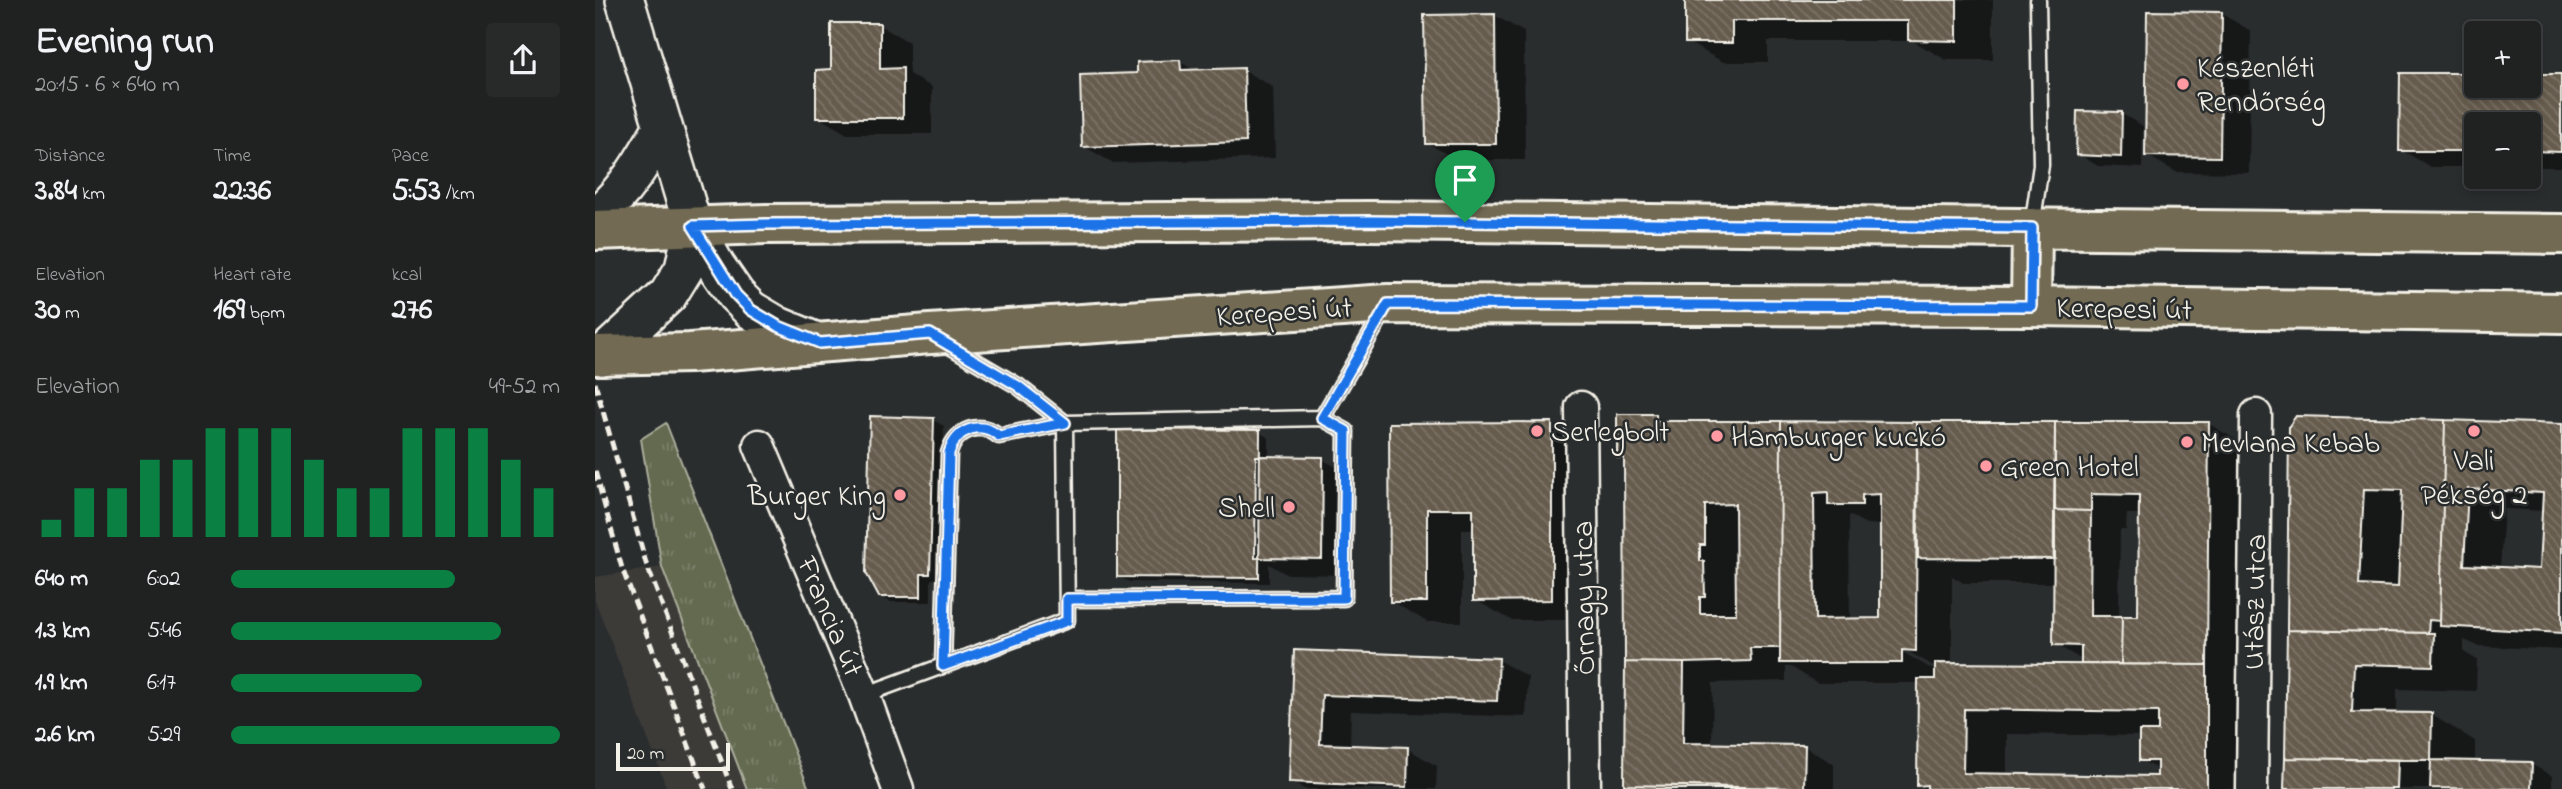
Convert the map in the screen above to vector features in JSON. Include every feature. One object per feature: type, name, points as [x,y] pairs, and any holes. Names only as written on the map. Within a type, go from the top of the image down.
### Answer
[{"type":"main road","points":[[595,230],[766,224],[1385,221],[2562,234]]},
{"type":"main road","points":[[2031,306],[2032,228]]},
{"type":"main road","name":"Kerepesi út","points":[[599,355],[690,353],[930,334],[1388,304],[2031,306],[2562,313]]},
{"type":"street","points":[[625,0],[661,128],[693,226],[736,295],[751,310],[778,326],[820,343]]},
{"type":"street","points":[[595,216],[610,204],[636,174],[661,128]]},
{"type":"street","points":[[599,355],[668,295],[684,269],[693,226]]},
{"type":"street","name":"Őrnagy utca","points":[[1581,407],[1585,789]]},
{"type":"street","name":"Utász utca","points":[[2252,789],[2256,415]]},
{"type":"street","name":"Francia út","points":[[759,445],[864,695],[898,789]]},
{"type":"lane","points":[[2032,228],[2041,165],[2038,0]]},
{"type":"lane","points":[[1322,418],[1388,304]]},
{"type":"lane","points":[[930,334],[1018,386],[1065,423]]},
{"type":"lane","points":[[943,666],[949,453],[960,433],[986,428],[999,436],[1065,423],[1322,418],[1346,431],[1344,598],[1067,599]]},
{"type":"lane","points":[[864,695],[1067,621],[1065,423]]},
{"type":"shaded area","points":[[662,567],[747,789],[667,789],[595,600],[595,577]]},
{"type":"green space","points":[[666,423],[809,789],[747,789],[662,567],[641,439]]},
{"type":"building","points":[[1685,0],[1957,0],[1957,41],[1908,40],[1908,21],[1732,21],[1732,43],[1685,43]]},
{"type":"building","name":"Készenléti Rendőrség","points":[[2147,11],[2222,12],[2220,157],[2145,156]]},
{"type":"building","points":[[1495,14],[1496,144],[1426,144],[1424,15]]},
{"type":"building","points":[[831,23],[880,23],[880,69],[903,68],[903,118],[816,118],[816,70],[831,69]]},
{"type":"building","points":[[1180,60],[1181,70],[1244,68],[1246,142],[1082,147],[1080,75],[1137,73],[1137,62]]},
{"type":"building","points":[[2461,61],[2464,61],[2464,98],[2541,98],[2541,74],[2561,74],[2561,152],[2541,151],[2541,112],[2464,112],[2464,151],[2399,151],[2400,73],[2461,73]]},
{"type":"building","points":[[2077,111],[2122,112],[2121,157],[2076,155]]},
{"type":"building","points":[[1617,414],[1656,414],[1656,421],[1781,421],[1780,648],[1750,648],[1751,661],[1625,662],[1624,458],[1617,458]],"holes":[[[1735,504],[1736,614],[1700,614],[1700,597],[1705,597],[1704,561],[1700,561],[1700,545],[1705,545],[1705,505]]]},
{"type":"building","name":"Burger King","points":[[870,416],[934,418],[930,574],[921,574],[921,597],[879,597],[866,573]]},
{"type":"building","points":[[2296,416],[2445,420],[2440,621],[2429,620],[2428,633],[2287,630],[2289,426]],"holes":[[[2364,489],[2402,490],[2398,587],[2359,585]]]},
{"type":"building","points":[[2445,420],[2562,424],[2562,633],[2440,626]],"holes":[[[2468,489],[2543,493],[2539,569],[2464,565]]]},
{"type":"building","points":[[1781,421],[1917,422],[1916,651],[1902,650],[1902,663],[1780,663]],"holes":[[[1828,492],[1828,505],[1862,505],[1862,495],[1880,494],[1880,618],[1815,619],[1814,493]]]},
{"type":"building","points":[[1552,422],[1552,600],[1473,601],[1473,509],[1427,509],[1427,602],[1390,602],[1389,423]]},
{"type":"building","name":"Green Hotel","points":[[1917,422],[2055,422],[2055,559],[1918,558]]},
{"type":"building","points":[[2055,422],[2209,422],[2207,665],[2121,664],[2122,616],[2138,616],[2139,495],[2091,494],[2091,511],[2054,510]]},
{"type":"building","points":[[1117,429],[1260,430],[1259,578],[1117,577]]},
{"type":"building","name":"Shell","points":[[1256,456],[1323,457],[1322,559],[1255,558]]},
{"type":"building","points":[[2054,510],[2091,511],[2090,616],[2122,616],[2121,664],[2081,664],[2081,646],[2053,645]]},
{"type":"building","points":[[2287,630],[2434,633],[2433,666],[2354,664],[2352,712],[2432,713],[2431,760],[2285,758]]},
{"type":"building","points":[[1294,650],[1499,658],[1497,701],[1322,695],[1320,744],[1408,747],[1407,787],[1289,782]]},
{"type":"building","points":[[1625,662],[1684,663],[1683,743],[1805,745],[1804,788],[1624,785]]},
{"type":"building","points":[[1935,663],[2207,665],[2207,789],[1927,789],[1927,785],[1917,786],[1918,679],[1935,679]],"holes":[[[1964,709],[2158,712],[2158,731],[2139,731],[2139,761],[2157,761],[2157,776],[1963,773]]]},
{"type":"building","points":[[2285,758],[2398,760],[2397,789],[2284,789]]},
{"type":"building","points":[[2431,760],[2532,762],[2531,789],[2430,788]]},
{"type":"building","points":[[1624,785],[1779,788],[1779,789],[1624,789]]},
{"type":"railway","points":[[595,383],[646,563],[732,789]]},
{"type":"railway","points":[[595,471],[622,568],[705,789]]},
{"type":"place","name":"Készenléti Rendőrség","points":[[2183,84]]},
{"type":"place","name":"Serlegbolt","points":[[1537,431]]},
{"type":"place","name":"Vali Pékség 2","points":[[2474,431]]},
{"type":"place","name":"Hamburger kuckó","points":[[1717,436]]},
{"type":"place","name":"Mevlana Kebab","points":[[2187,442]]},
{"type":"place","name":"Green Hotel","points":[[1986,466]]},
{"type":"place","name":"Burger King","points":[[900,495]]},
{"type":"place","name":"Shell","points":[[1289,507]]},
{"type":"route","points":[[1465,222],[2032,228],[2031,306],[1388,304],[1322,418],[1346,431],[1344,598],[1067,599],[1067,621],[943,666],[949,453],[955,438],[960,433],[976,428],[986,428],[999,436],[1065,423],[1018,386],[930,334],[820,343],[778,326],[751,310],[736,295],[693,226],[766,224],[1465,222]]}]
